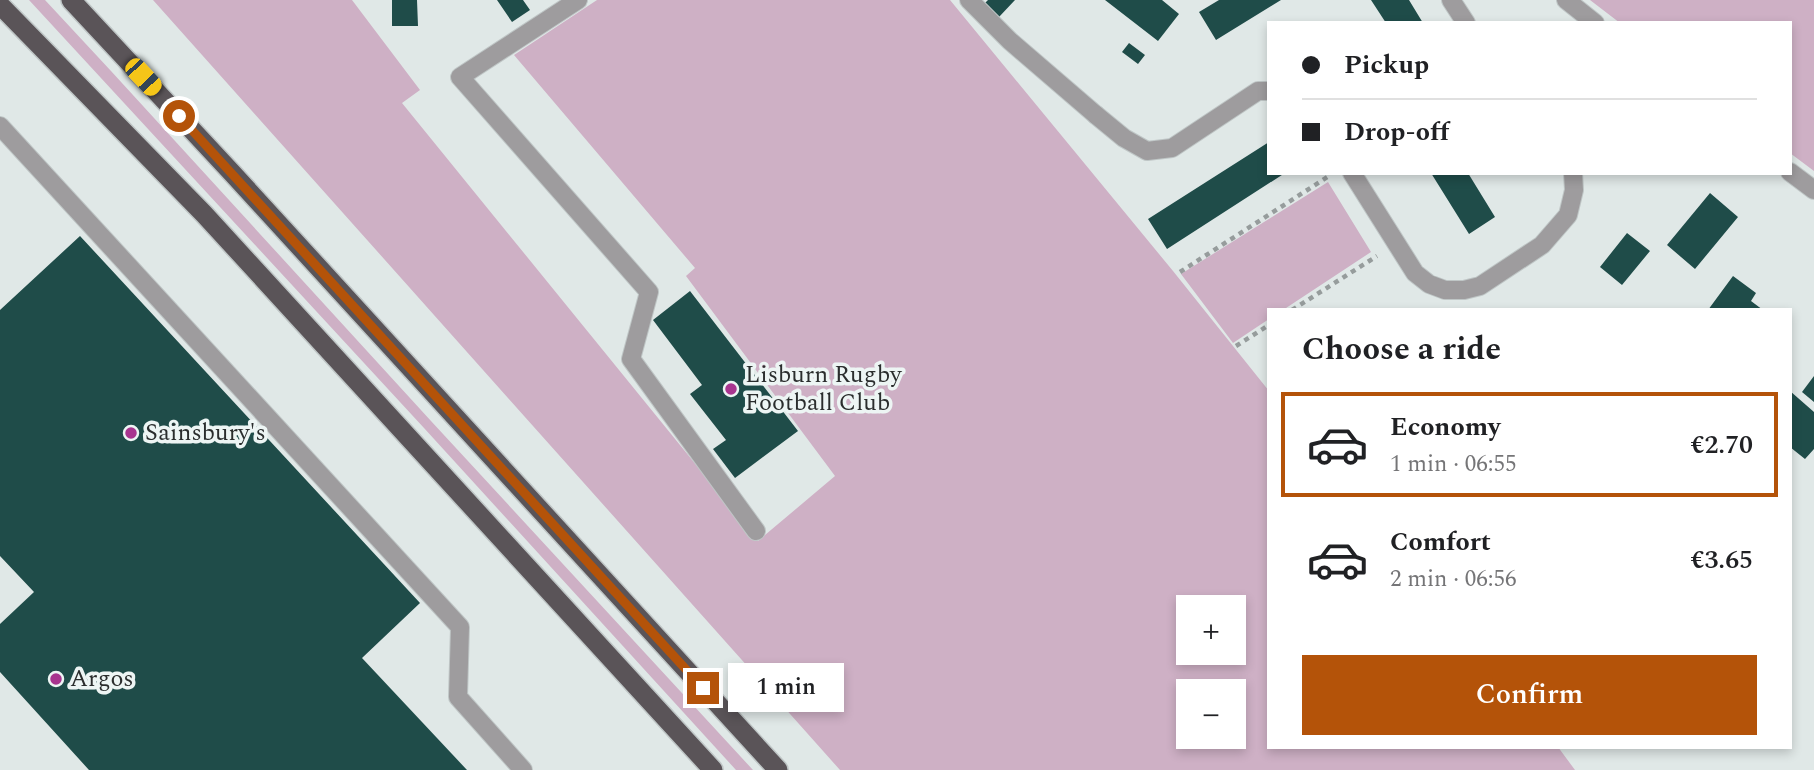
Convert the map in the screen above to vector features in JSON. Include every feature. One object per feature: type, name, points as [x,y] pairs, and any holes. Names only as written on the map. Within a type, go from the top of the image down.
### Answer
[{"type":"highway","points":[[71,0],[778,770]]},
{"type":"highway","points":[[0,5],[204,214],[713,770]]},
{"type":"street","points":[[578,0],[460,77],[649,292],[631,359],[756,531]]},
{"type":"street","points":[[969,0],[1010,41],[1096,115],[1125,138],[1146,150],[1172,148],[1258,91],[1267,91]]},
{"type":"street","points":[[1451,0],[1465,21]]},
{"type":"street","points":[[1566,0],[1592,21]]},
{"type":"street","points":[[0,125],[460,627],[458,697],[523,770]]},
{"type":"street","points":[[1792,174],[1814,190]]},
{"type":"street","points":[[1353,175],[1415,273],[1429,284],[1445,290],[1464,290],[1480,286],[1542,245],[1567,215],[1574,190],[1573,175]]},
{"type":"path","points":[[1180,272],[1331,175]]},
{"type":"path","points":[[1295,308],[1397,244]]},
{"type":"path","points":[[1236,346],[1267,326]]},
{"type":"shaded area","points":[[29,0],[45,0],[753,770],[736,770]]},
{"type":"shaded area","points":[[153,0],[352,0],[420,90],[402,103],[758,541],[835,476],[686,276],[695,268],[514,55],[597,0],[950,0],[1267,388],[1267,749],[1559,749],[1575,770],[840,770]]},
{"type":"shaded area","points":[[1590,0],[1814,0],[1814,171],[1792,154],[1792,21],[1617,21]]},
{"type":"shaded area","points":[[1328,182],[1371,252],[1286,308],[1267,308],[1267,320],[1233,343],[1181,274]]},
{"type":"building","points":[[392,0],[417,0],[418,26],[392,26]]},
{"type":"building","points":[[497,0],[523,0],[530,10],[512,22]]},
{"type":"building","points":[[988,0],[1015,0],[999,17],[984,4]]},
{"type":"building","points":[[1105,0],[1162,0],[1179,14],[1158,41]]},
{"type":"building","points":[[1219,0],[1281,0],[1216,40],[1199,12]]},
{"type":"building","points":[[1371,0],[1409,0],[1422,21],[1385,21]]},
{"type":"building","points":[[1129,43],[1145,55],[1138,64],[1122,52]]},
{"type":"building","points":[[1267,143],[1267,175],[1282,175],[1167,249],[1148,219]]},
{"type":"building","points":[[1432,175],[1469,175],[1495,217],[1469,234]]},
{"type":"building","points":[[1710,193],[1738,217],[1695,269],[1667,245]]},
{"type":"building","points":[[1627,233],[1650,251],[1622,285],[1600,267]]},
{"type":"building","name":"Sainsbury's","points":[[80,236],[420,603],[362,658],[467,770],[89,770],[0,672],[0,624],[34,592],[0,556],[0,310]]},
{"type":"building","points":[[1733,276],[1756,293],[1751,301],[1760,308],[1709,308]]},
{"type":"building","name":"Lisburn Rugby Football Club","points":[[690,291],[798,431],[735,478],[713,449],[726,440],[690,394],[702,385],[653,320]]},
{"type":"building","points":[[1814,376],[1814,402],[1802,392]]},
{"type":"building","points":[[1792,393],[1814,412],[1814,449],[1805,459],[1792,449]]},
{"type":"place","name":"Lisburn Rugby Football Club","points":[[731,389]]},
{"type":"place","name":"Sainsbury's","points":[[131,433]]},
{"type":"place","name":"Argos","points":[[56,679]]},
{"type":"route","points":[[179,116],[703,688]]}]
